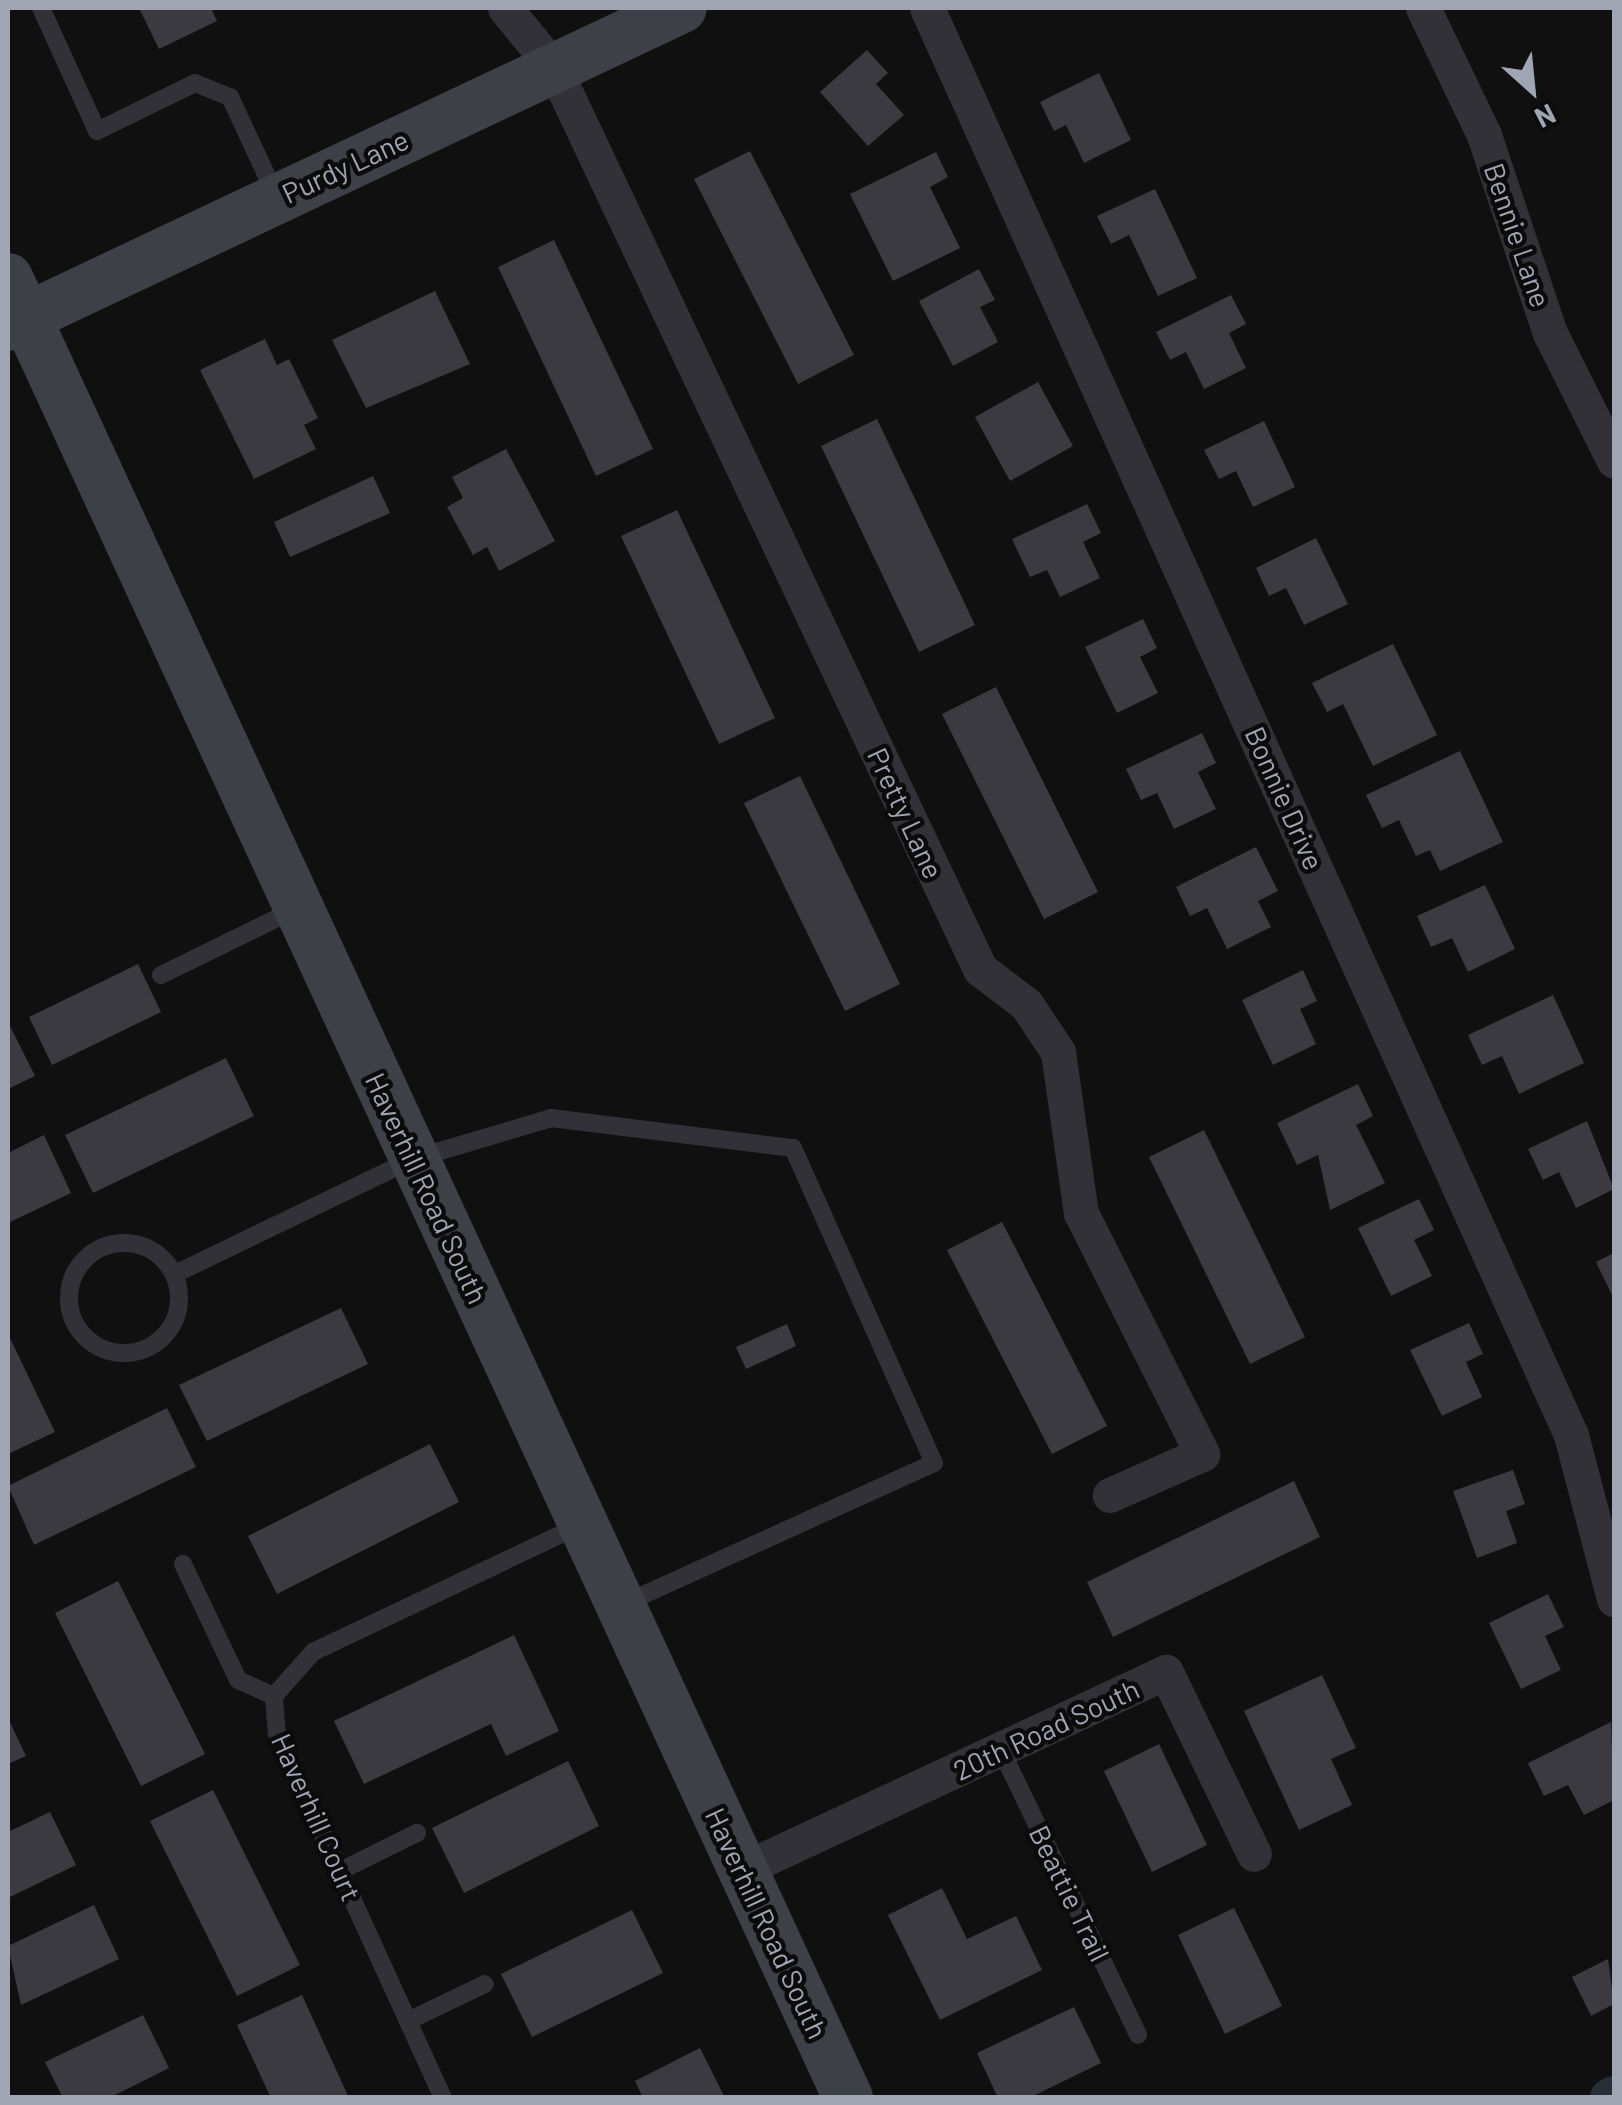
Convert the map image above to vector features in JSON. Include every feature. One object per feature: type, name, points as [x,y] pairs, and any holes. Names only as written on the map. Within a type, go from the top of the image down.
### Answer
[{"type":"street","points":[[504,8],[554,68]]},
{"type":"street","name":"Purdy Lane","points":[[13,307],[277,198],[682,8]]},
{"type":"street","name":"Bonnie Drive","points":[[927,8],[1571,1435],[1614,1600]]},
{"type":"street","name":"Bennie Lane","points":[[1424,8],[1484,135],[1550,332],[1614,461]]},
{"type":"street","name":"Pretty Lane","points":[[554,68],[980,969],[1026,1004],[1058,1052],[1081,1213],[1202,1454],[1110,1496]]},
{"type":"street","name":"Haverhill Road South","points":[[13,307],[298,908],[848,2098]]},
{"type":"street","name":"20th Road South","points":[[742,1870],[1166,1672],[1254,1854]]},
{"type":"lane","points":[[41,8],[98,132],[195,83],[230,97],[277,198]]},
{"type":"lane","points":[[161,975],[298,908]]},
{"type":"lane","points":[[174,1274],[414,1158],[552,1118],[793,1148],[934,1463],[620,1606]]},
{"type":"lane","points":[[100,1248],[150,1249],[174,1274],[179,1307],[148,1347],[115,1353],[74,1322],[76,1272],[100,1248]]},
{"type":"lane","name":"Haverhill Court","points":[[443,2098],[277,1734],[274,1696],[313,1652],[582,1524]]},
{"type":"lane","points":[[183,1564],[238,1680],[274,1696]]},
{"type":"lane","name":"Beattie Trail","points":[[1001,1750],[1138,2035]]},
{"type":"lane","points":[[340,1870],[417,1833]]},
{"type":"lane","points":[[408,2022],[485,1984]]},
{"type":"building","points":[[139,8],[211,8],[217,21],[159,49]]},
{"type":"building","points":[[867,50],[888,73],[876,84],[904,115],[868,146],[820,92]]},
{"type":"building","points":[[1099,73],[1131,140],[1084,163],[1066,125],[1054,131],[1040,102]]},
{"type":"building","points":[[750,151],[854,355],[798,384],[694,179]]},
{"type":"building","points":[[936,152],[948,177],[930,187],[960,248],[893,281],[850,194]]},
{"type":"building","points":[[1155,189],[1197,278],[1158,296],[1129,235],[1111,244],[1097,216]]},
{"type":"building","points":[[554,240],[653,449],[596,476],[498,267]]},
{"type":"building","points":[[979,269],[995,300],[980,307],[998,342],[953,366],[919,301]]},
{"type":"building","points":[[435,291],[470,364],[366,408],[332,340]]},
{"type":"building","points":[[1231,295],[1246,324],[1229,333],[1246,368],[1204,389],[1186,352],[1170,360],[1156,332]]},
{"type":"building","points":[[265,339],[277,365],[289,359],[318,418],[304,425],[316,449],[254,479],[200,370]]},
{"type":"building","points":[[1038,382],[1073,446],[1010,481],[975,417]]},
{"type":"building","points":[[877,419],[975,625],[919,652],[821,446]]},
{"type":"building","points":[[1264,421],[1295,487],[1253,507],[1236,471],[1219,479],[1204,450]]},
{"type":"building","points":[[506,449],[555,541],[499,571],[487,547],[473,555],[447,507],[463,498],[452,477]]},
{"type":"building","points":[[373,476],[390,513],[290,557],[274,522]]},
{"type":"building","points":[[1087,504],[1101,533],[1083,542],[1100,578],[1060,597],[1047,570],[1030,577],[1012,539]]},
{"type":"building","points":[[677,510],[775,718],[719,744],[621,536]]},
{"type":"building","points":[[1316,538],[1348,604],[1304,625],[1286,588],[1269,596],[1256,568]]},
{"type":"building","points":[[1143,619],[1157,648],[1140,657],[1158,693],[1117,713],[1085,647]]},
{"type":"building","points":[[1393,644],[1437,735],[1373,766],[1343,704],[1327,712],[1312,683]]},
{"type":"building","points":[[996,687],[1098,892],[1044,919],[942,714]]},
{"type":"building","points":[[1202,733],[1216,763],[1198,772],[1216,809],[1174,829],[1157,793],[1141,800],[1126,769]]},
{"type":"building","points":[[1460,751],[1503,842],[1440,871],[1430,850],[1416,856],[1399,820],[1382,828],[1366,795]]},
{"type":"building","points":[[800,776],[900,984],[845,1011],[744,803]]},
{"type":"building","points":[[1256,847],[1278,891],[1258,901],[1271,927],[1227,949],[1207,908],[1190,916],[1176,887]]},
{"type":"building","points":[[1485,885],[1515,949],[1468,972],[1452,938],[1431,947],[1417,916]]},
{"type":"building","points":[[138,964],[161,1012],[52,1065],[29,1017]]},
{"type":"building","points":[[1303,970],[1317,1001],[1300,1009],[1316,1044],[1273,1065],[1242,1000]]},
{"type":"building","points":[[1553,995],[1584,1063],[1519,1094],[1502,1056],[1482,1065],[1468,1035]]},
{"type":"building","points":[[8,1027],[35,1076],[8,1089]]},
{"type":"building","points":[[226,1058],[254,1116],[93,1193],[65,1135]]},
{"type":"building","points":[[1358,1084],[1373,1116],[1356,1125],[1385,1183],[1330,1210],[1318,1155],[1297,1165],[1277,1123]]},
{"type":"building","points":[[1587,1121],[1614,1189],[1576,1208],[1559,1172],[1543,1180],[1528,1149]]},
{"type":"building","points":[[1204,1130],[1305,1337],[1250,1364],[1149,1157]]},
{"type":"building","points":[[44,1135],[71,1193],[8,1223],[8,1153]]},
{"type":"building","points":[[1419,1199],[1434,1230],[1414,1240],[1432,1276],[1391,1296],[1358,1228]]},
{"type":"building","points":[[1002,1222],[1107,1426],[1052,1454],[947,1250]]},
{"type":"building","points":[[1614,1253],[1614,1299],[1596,1262]]},
{"type":"building","points":[[341,1308],[368,1364],[207,1441],[179,1385]]},
{"type":"building","points":[[1469,1323],[1483,1354],[1466,1362],[1482,1397],[1442,1416],[1410,1350]]},
{"type":"building","points":[[787,1324],[796,1346],[746,1369],[736,1347]]},
{"type":"building","points":[[8,1334],[55,1432],[8,1454]]},
{"type":"building","points":[[167,1408],[196,1467],[34,1545],[8,1486]]},
{"type":"building","points":[[430,1444],[459,1502],[277,1594],[248,1536]]},
{"type":"building","points":[[1513,1470],[1525,1504],[1506,1511],[1517,1543],[1477,1558],[1453,1491]]},
{"type":"building","points":[[1294,1481],[1320,1537],[1113,1637],[1087,1582]]},
{"type":"building","points":[[118,1581],[205,1754],[141,1786],[55,1613]]},
{"type":"building","points":[[1548,1594],[1564,1627],[1545,1636],[1561,1670],[1521,1689],[1489,1623]]},
{"type":"building","points":[[514,1635],[559,1731],[506,1756],[491,1724],[364,1784],[334,1721]]},
{"type":"building","points":[[1322,1675],[1356,1748],[1331,1759],[1352,1805],[1299,1830],[1244,1711]]},
{"type":"building","points":[[8,1718],[26,1756],[8,1764]]},
{"type":"building","points":[[1611,1722],[1614,1800],[1584,1815],[1568,1785],[1544,1796],[1528,1763]]},
{"type":"building","points":[[1159,1744],[1207,1845],[1152,1872],[1104,1771]]},
{"type":"building","points":[[568,1761],[599,1826],[464,1893],[432,1828]]},
{"type":"building","points":[[213,1790],[300,1965],[237,1996],[150,1821]]},
{"type":"building","points":[[50,1812],[76,1865],[8,1898],[8,1832]]},
{"type":"building","points":[[942,1888],[967,1939],[1016,1916],[1042,1970],[940,2020],[888,1915]]},
{"type":"building","points":[[94,1905],[119,1959],[21,2005],[8,1946]]},
{"type":"building","points":[[1234,1908],[1282,2006],[1225,2034],[1178,1935]]},
{"type":"building","points":[[632,1910],[663,1973],[532,2037],[501,1974]]},
{"type":"building","points":[[1608,1959],[1614,2004],[1591,2016],[1572,1977]]},
{"type":"building","points":[[302,1995],[349,2098],[271,2098],[237,2025]]},
{"type":"building","points":[[1074,2007],[1101,2063],[1029,2098],[998,2098],[977,2053]]},
{"type":"building","points":[[143,2015],[169,2068],[109,2098],[63,2098],[45,2062]]},
{"type":"building","points":[[700,2048],[725,2098],[643,2098],[635,2081]]},
{"type":"waterway","points":[[1610,2098],[1614,2096]]}]
